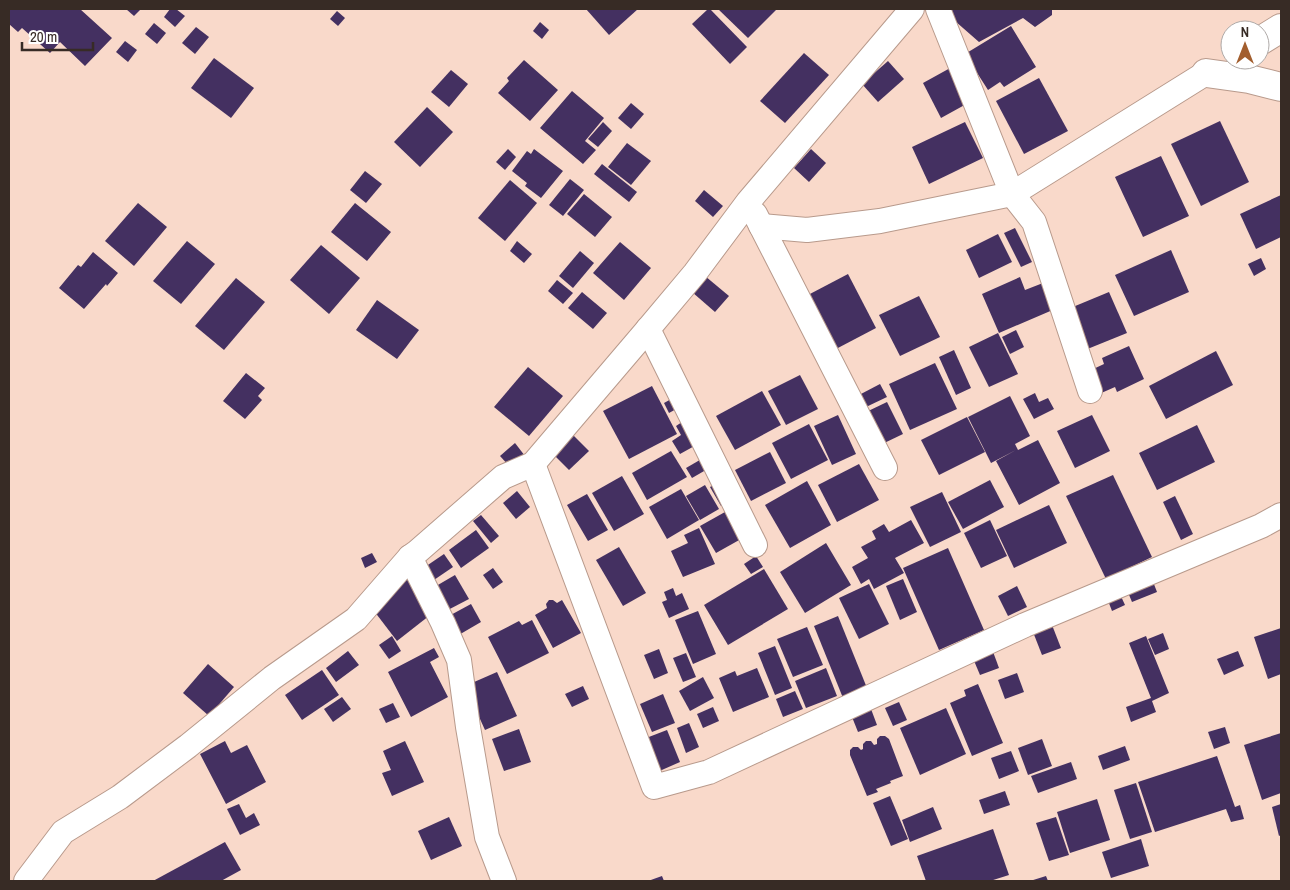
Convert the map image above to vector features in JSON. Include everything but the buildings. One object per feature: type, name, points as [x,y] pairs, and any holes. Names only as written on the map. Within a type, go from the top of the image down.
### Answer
[{"type":"highway","points":[[1270,34],[1281,28]]},
{"type":"highway","points":[[1206,73],[1220,64]]},
{"type":"highway","points":[[1206,73],[1249,78],[1281,88]]},
{"type":"street","points":[[26,881],[63,832],[120,797],[188,746],[272,678],[356,618],[410,557],[502,477],[533,464],[695,273],[748,202],[912,9]]},
{"type":"street","points":[[938,9],[1012,194],[1034,222],[1090,391]]},
{"type":"street","points":[[761,226],[807,230],[880,221],[1012,194],[1206,73]]},
{"type":"street","points":[[748,202],[885,468]]},
{"type":"street","points":[[648,329],[755,545]]},
{"type":"street","points":[[533,464],[654,787],[709,772],[1025,625],[1261,526],[1281,515]]},
{"type":"street","points":[[410,557],[444,623],[459,660],[468,727],[487,837],[504,881]]}]
